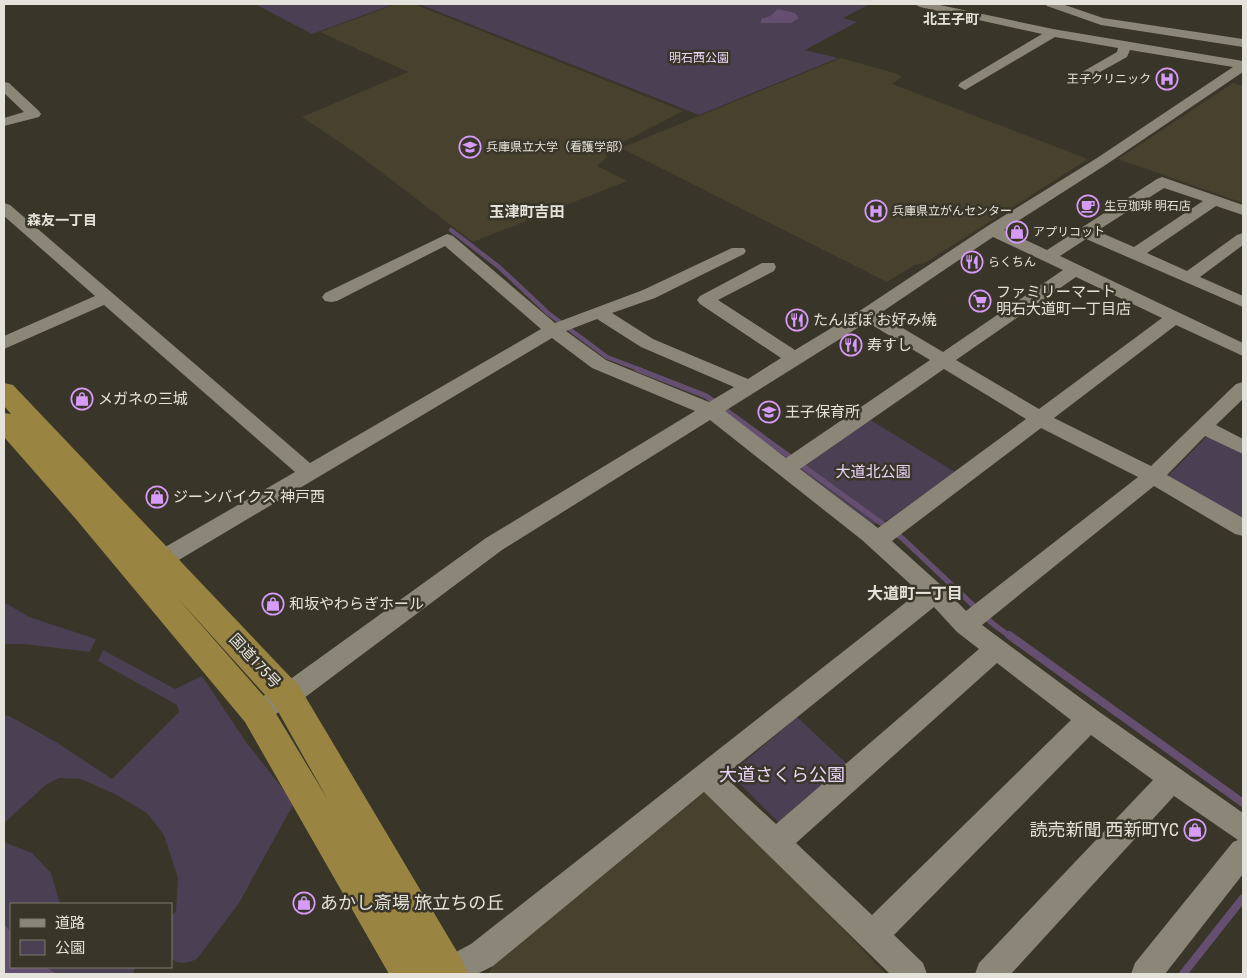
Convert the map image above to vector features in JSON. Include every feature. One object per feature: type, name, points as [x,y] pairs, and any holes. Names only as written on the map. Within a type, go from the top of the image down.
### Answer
[{"type":"highway","name":"国道175号","points":[[6,403],[150,567],[257,712],[412,974]]},
{"type":"highway","name":"国道175号","points":[[150,567],[288,696],[447,974]]},
{"type":"street","points":[[920,4],[1053,33],[1243,66]]},
{"type":"street","points":[[1050,4],[1101,21],[1243,43]]},
{"type":"street","points":[[965,86],[1053,33]]},
{"type":"street","points":[[1082,78],[1122,54],[1125,45]]},
{"type":"street","points":[[257,712],[288,696],[494,544],[867,314],[1243,66]]},
{"type":"street","points":[[1226,79],[1243,84]]},
{"type":"street","points":[[4,86],[34,114],[4,122]]},
{"type":"street","points":[[1048,257],[1162,182],[1243,210]]},
{"type":"street","points":[[1135,254],[1215,200]]},
{"type":"street","points":[[4,208],[309,473]]},
{"type":"street","points":[[992,230],[1243,350]]},
{"type":"street","points":[[1085,232],[1243,302]]},
{"type":"street","points":[[1188,278],[1243,238]]},
{"type":"street","points":[[331,297],[447,240],[553,330],[599,364],[712,411],[876,541],[936,593],[965,625],[1089,719],[1243,830]]},
{"type":"street","points":[[150,567],[553,330],[649,294],[738,251]]},
{"type":"street","points":[[768,267],[706,300],[795,359]]},
{"type":"street","points":[[785,469],[1075,270]]},
{"type":"street","points":[[4,343],[108,297]]},
{"type":"street","points":[[598,312],[648,344],[750,387]]},
{"type":"street","points":[[867,314],[1040,419],[1153,476],[1243,528]]},
{"type":"street","points":[[876,541],[1174,317]]},
{"type":"street","points":[[965,625],[1153,476],[1243,388]]},
{"type":"street","points":[[1203,427],[1243,447]]},
{"type":"street","points":[[447,974],[482,955],[705,775],[936,593]]},
{"type":"street","points":[[776,842],[996,648]]},
{"type":"street","points":[[873,935],[1089,719]]},
{"type":"street","points":[[705,775],[912,974]]},
{"type":"street","points":[[990,974],[1172,779]]},
{"type":"street","points":[[1146,974],[1243,852]]},
{"type":"shaded area","points":[[396,4],[414,4],[683,111],[604,152],[607,157],[597,166],[627,181],[473,242],[360,156],[302,117],[408,72],[320,32]]},
{"type":"shaded area","points":[[778,9],[795,13],[799,18],[791,23],[761,23],[761,19],[770,16]]},
{"type":"shaded area","name":"兵庫県立がんセンター","points":[[841,58],[898,74],[902,77],[892,84],[1088,159],[925,263],[915,265],[887,282],[621,148]]},
{"type":"shaded area","points":[[1233,83],[1243,86],[1243,203],[1118,159]]},
{"type":"shaded area","points":[[705,792],[714,794],[886,974],[488,974],[493,965]]},
{"type":"shaded area","points":[[4,924],[10,931],[10,968],[48,968],[57,974],[4,974]]},
{"type":"green space","points":[[255,4],[394,4],[312,34]]},
{"type":"green space","name":"明石西公園","points":[[419,4],[870,4],[843,18],[857,22],[805,50],[838,58],[699,115]]},
{"type":"green space","name":"大道北公園","points":[[869,419],[955,472],[888,520],[872,525],[800,472],[807,461]]},
{"type":"green space","points":[[1206,437],[1215,438],[1243,453],[1243,522],[1170,480],[1169,475]]},
{"type":"green space","points":[[4,602],[29,617],[96,639],[90,652],[24,644],[4,644]]},
{"type":"green space","points":[[103,650],[175,689],[202,676],[246,742],[294,803],[239,903],[197,959],[190,962],[180,963],[172,960],[172,915],[176,911],[178,878],[164,835],[147,813],[115,794],[81,779],[59,778],[47,784],[4,823],[4,715],[56,742],[112,779],[179,712],[177,705],[98,661]]},
{"type":"green space","name":"大道さくら公園","points":[[797,717],[847,764],[779,823],[730,774]]},
{"type":"green space","points":[[4,842],[32,853],[51,873],[60,903],[10,903],[10,931],[4,924]]},
{"type":"green space","points":[[48,968],[135,968],[133,974],[57,974]]},
{"type":"waterway","points":[[451,230],[499,267],[548,313],[607,357],[641,370]]},
{"type":"waterway","points":[[637,369],[706,396],[902,538],[993,624],[1011,637]]},
{"type":"waterway","points":[[1009,635],[1243,803]]},
{"type":"waterway","points":[[1183,974],[1243,898]]},
{"type":"place","name":"王子クリニック","points":[[1167,79]]},
{"type":"place","name":"兵庫県立大学（看護学部）","points":[[470,147]]},
{"type":"place","name":"生豆珈琲 明石店","points":[[1088,206]]},
{"type":"place","name":"兵庫県立がんセンター","points":[[876,211]]},
{"type":"place","name":"アプリコット","points":[[1017,232]]},
{"type":"place","name":"らくちん","points":[[972,262]]},
{"type":"place","name":"ファミリーマート 明石大道町一丁目店","points":[[980,301]]},
{"type":"place","name":"たんぽぽ お好み焼","points":[[797,320]]},
{"type":"place","name":"寿すし","points":[[851,345]]},
{"type":"place","name":"メガネの三城","points":[[82,399]]},
{"type":"place","name":"王子保育所","points":[[769,412]]},
{"type":"place","name":"ジーンバイクス 神戸西","points":[[157,497]]},
{"type":"place","name":"和坂やわらぎホール","points":[[273,604]]},
{"type":"place","name":"読売新聞 西新町YC","points":[[1195,830]]},
{"type":"place","name":"あかし斎場 旅立ちの丘","points":[[304,903]]},
{"type":"district","name":"北王子町","points":[[951,19]]},
{"type":"district","name":"玉津町吉田","points":[[527,212]]},
{"type":"district","name":"森友一丁目","points":[[62,220]]},
{"type":"district","name":"大道町一丁目","points":[[915,593]]}]
